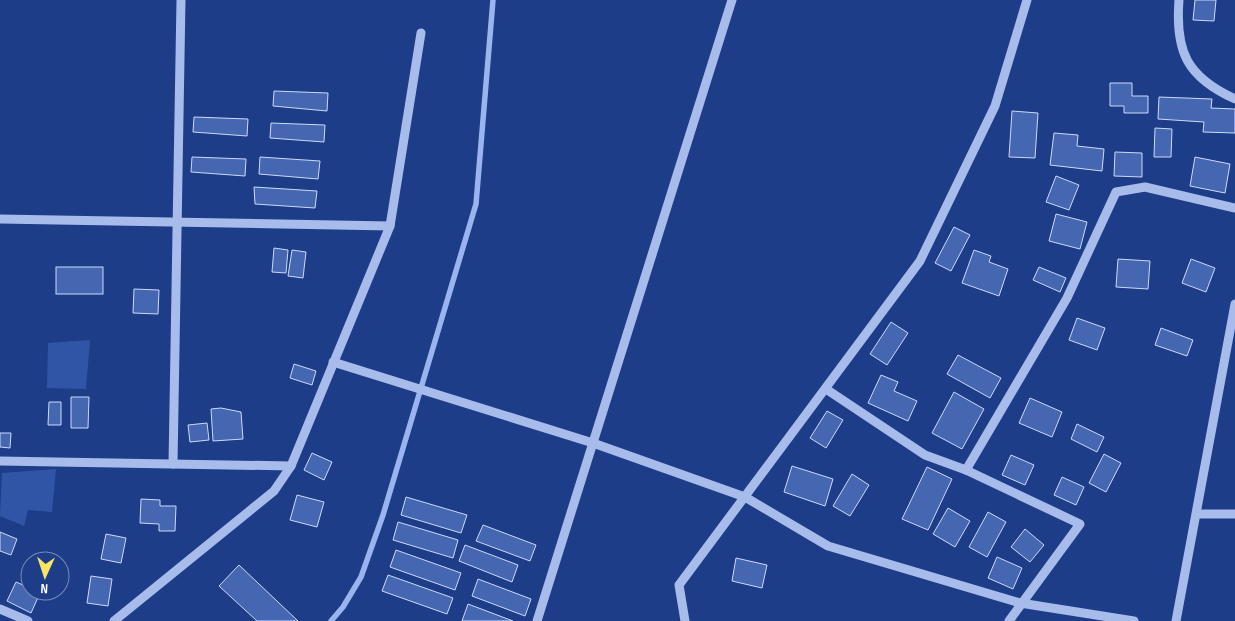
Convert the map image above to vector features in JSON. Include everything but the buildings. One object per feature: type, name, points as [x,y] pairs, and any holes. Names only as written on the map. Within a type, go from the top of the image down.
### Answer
[{"type":"street","points":[[173,464],[181,0]]},
{"type":"street","points":[[537,621],[732,0]]},
{"type":"street","points":[[685,621],[679,585],[920,261],[995,106],[1027,0]]},
{"type":"street","points":[[1179,0],[1177,21],[1183,50],[1192,71],[1212,89],[1235,99]]},
{"type":"street","points":[[114,621],[274,491],[291,466],[390,226],[422,33]]},
{"type":"street","points":[[966,470],[1067,298],[1116,192],[1145,187],[1235,208]]},
{"type":"street","points":[[0,220],[390,226]]},
{"type":"street","points":[[1176,621],[1235,304]]},
{"type":"street","points":[[333,362],[593,443],[746,496],[828,546],[1020,603],[1134,621]]},
{"type":"street","points":[[826,389],[925,455],[966,470],[1080,524],[1020,603],[1009,621]]},
{"type":"street","points":[[0,461],[291,466]]},
{"type":"street","points":[[1197,514],[1235,514]]},
{"type":"street","points":[[0,610],[28,621]]},
{"type":"shaded area","points":[[90,340],[86,389],[47,388],[48,343]]},
{"type":"shaded area","points":[[56,469],[52,512],[28,510],[24,526],[0,516],[2,473]]},
{"type":"waterway","points":[[331,621],[343,607],[361,577],[383,515],[476,204],[493,0]]}]
